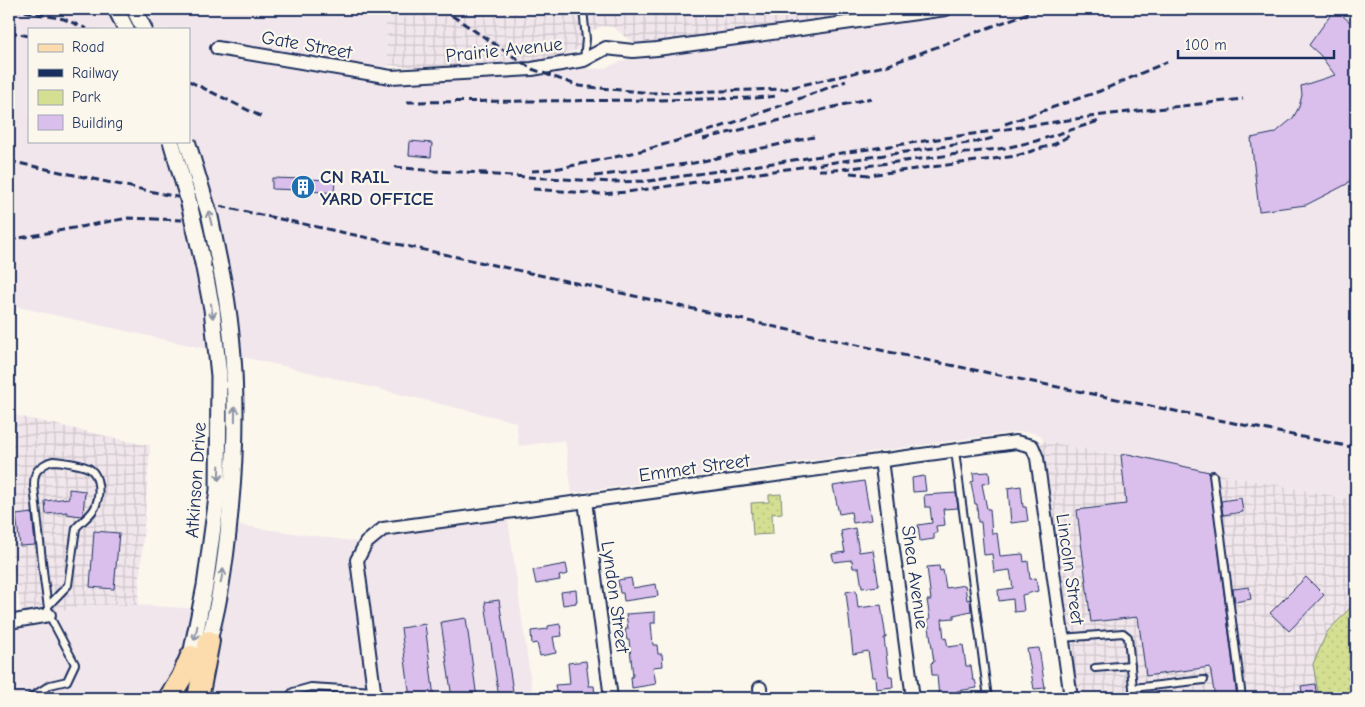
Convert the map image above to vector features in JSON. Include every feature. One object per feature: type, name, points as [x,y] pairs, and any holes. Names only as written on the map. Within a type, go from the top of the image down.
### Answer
[{"type":"main road","points":[[198,698],[209,641]]},
{"type":"main road","points":[[169,698],[182,677],[191,656]]},
{"type":"street","points":[[116,9],[126,28]]},
{"type":"street","points":[[134,9],[144,28]]},
{"type":"street","name":"Prairie Avenue","points":[[391,77],[532,69],[584,60],[606,48],[633,51],[657,49],[946,9]]},
{"type":"street","name":"Gate Street","points":[[217,48],[391,77]]},
{"type":"street","name":"Atkinson Drive","points":[[171,142],[187,195],[203,263],[212,309],[220,376],[220,452],[212,542],[191,656],[179,698]]},
{"type":"street","name":"Atkinson Drive","points":[[187,142],[210,217],[227,296],[234,370],[235,438],[234,474],[226,554],[209,641],[191,698]]},
{"type":"street","name":"Emmet Street","points":[[374,695],[357,560],[366,543],[383,529],[1016,442],[1032,446]]},
{"type":"street","name":"Lincoln Street","points":[[1032,446],[1037,458],[1071,698]]},
{"type":"street","name":"Shea Avenue","points":[[881,460],[913,698]]},
{"type":"street","name":"Lyndon Street","points":[[585,501],[611,698]]},
{"type":"street","points":[[9,622],[49,611]]},
{"type":"lane","points":[[583,9],[586,40],[584,60]]},
{"type":"lane","points":[[955,451],[988,698]]},
{"type":"lane","points":[[30,698],[50,686],[67,681],[75,664],[49,611],[44,579],[34,486],[36,472],[43,465],[52,461],[85,466],[97,478],[98,487],[96,505],[91,514],[76,528],[68,585],[49,611]]},
{"type":"lane","points":[[1213,475],[1242,698]]},
{"type":"lane","points":[[1062,638],[1123,633],[1128,637],[1134,698]]},
{"type":"lane","points":[[1095,668],[1130,664]]},
{"type":"lane","points":[[1133,688],[1204,680]]},
{"type":"lane","points":[[288,698],[293,692],[311,686],[374,695]]},
{"type":"shaded area","points":[[9,9],[385,9],[389,83],[579,68],[602,69],[636,56],[728,47],[989,9],[1356,9],[1356,500],[1044,441],[1040,435],[1030,432],[1017,432],[572,493],[565,440],[519,446],[516,422],[283,366],[9,305]]},
{"type":"shaded area","points":[[385,9],[897,9],[649,44],[635,43],[615,28],[602,26],[592,31],[580,49],[548,60],[498,67],[424,69],[388,65]]},
{"type":"shaded area","points":[[9,414],[150,446],[138,605],[87,605],[22,620],[9,534]]},
{"type":"shaded area","points":[[1044,441],[1356,500],[1356,602],[1327,632],[1313,664],[1319,698],[1071,698],[1032,446]]},
{"type":"shaded area","points":[[507,512],[533,698],[198,698],[229,524],[366,543],[383,529]]},
{"type":"shaded area","points":[[87,605],[138,605],[200,609],[169,698],[9,698],[9,622],[49,615]]},
{"type":"green space","points":[[781,494],[782,513],[772,514],[773,534],[753,535],[751,503],[769,502],[769,495]]},
{"type":"green space","points":[[1356,602],[1356,698],[1319,698],[1313,664],[1327,632]]},
{"type":"building","points":[[1335,9],[1351,23],[1356,19],[1356,173],[1347,184],[1306,205],[1259,211],[1251,138],[1275,133],[1293,118],[1299,107],[1302,95],[1301,86],[1335,75],[1320,55],[1309,45]]},
{"type":"building","points":[[410,141],[432,143],[431,157],[409,155]]},
{"type":"building","name":"CN RAIL YARD OFFICE","points":[[272,178],[335,180],[334,193],[309,191],[309,193],[301,193],[301,190],[272,189]]},
{"type":"building","points":[[1128,454],[1209,472],[1237,698],[1215,698],[1210,667],[1146,676],[1138,617],[1091,622],[1077,510],[1126,504],[1121,455]]},
{"type":"building","points":[[989,472],[990,483],[982,484],[987,509],[990,509],[992,534],[997,533],[1000,556],[1023,554],[1024,562],[1028,561],[1030,579],[1036,578],[1038,591],[1022,595],[1024,611],[1014,612],[1013,599],[999,601],[998,590],[1013,588],[1010,570],[994,572],[992,554],[984,555],[981,522],[978,522],[977,504],[975,504],[971,482],[974,481],[973,473]]},
{"type":"building","points":[[924,476],[926,491],[913,492],[912,478]]},
{"type":"building","points":[[864,481],[871,520],[853,523],[851,512],[839,514],[833,486]]},
{"type":"building","points":[[1021,486],[1023,507],[1026,507],[1028,521],[1011,523],[1008,488]]},
{"type":"building","points":[[69,489],[85,491],[83,514],[81,516],[67,514],[67,512],[46,514],[45,501],[69,498]]},
{"type":"building","points":[[956,493],[958,508],[943,509],[945,525],[936,526],[937,533],[934,534],[934,539],[920,541],[918,525],[932,523],[930,507],[925,507],[924,495]]},
{"type":"building","points":[[1241,498],[1243,512],[1223,515],[1221,501]]},
{"type":"building","points":[[32,513],[35,545],[20,546],[16,515]]},
{"type":"building","points":[[855,528],[859,552],[873,550],[879,586],[862,588],[859,568],[853,568],[852,560],[834,562],[832,554],[845,552],[841,531]]},
{"type":"building","points":[[94,531],[119,533],[114,589],[90,587]]},
{"type":"building","points":[[566,564],[568,574],[559,576],[560,580],[536,584],[533,570]]},
{"type":"building","points":[[939,566],[940,571],[943,570],[946,588],[965,585],[967,600],[970,599],[971,611],[954,615],[954,618],[942,619],[944,639],[946,638],[948,647],[963,645],[966,666],[971,666],[973,680],[975,680],[977,688],[957,691],[958,695],[954,695],[954,698],[939,698],[937,675],[932,675],[931,663],[934,662],[928,620],[930,619],[927,600],[931,600],[927,567]]},
{"type":"building","points":[[1306,577],[1324,595],[1289,631],[1270,613]]},
{"type":"building","points":[[631,578],[633,588],[656,584],[658,596],[624,601],[623,593],[620,593],[618,580]]},
{"type":"building","points":[[1249,587],[1251,599],[1235,602],[1233,589]]},
{"type":"building","points":[[576,590],[576,603],[563,605],[561,592]]},
{"type":"building","points":[[856,590],[858,608],[881,605],[889,676],[892,676],[893,687],[876,689],[868,651],[853,654],[846,592]]},
{"type":"building","points":[[499,600],[514,698],[499,698],[485,602]]},
{"type":"building","points":[[655,612],[655,623],[651,623],[653,645],[657,645],[658,654],[662,654],[663,666],[653,667],[656,684],[632,688],[631,677],[633,676],[629,640],[627,640],[625,629],[628,629],[626,614]]},
{"type":"building","points":[[466,618],[477,698],[452,698],[441,622]]},
{"type":"building","points":[[425,624],[434,698],[410,698],[401,628]]},
{"type":"building","points":[[560,624],[562,636],[553,637],[556,653],[540,656],[537,643],[532,644],[531,631],[548,629],[548,626]]},
{"type":"building","points":[[1039,648],[1045,688],[1034,689],[1027,649]]},
{"type":"building","points":[[586,661],[589,686],[594,686],[595,695],[592,695],[592,698],[577,698],[577,694],[557,696],[555,685],[570,684],[568,663]]},
{"type":"building","points":[[1315,684],[1317,698],[1303,698],[1301,686]]},
{"type":"railway","points":[[13,9],[64,19],[85,28]]},
{"type":"railway","points":[[442,9],[532,69],[579,86],[652,93],[785,89],[888,65],[1039,9]]},
{"type":"railway","points":[[9,32],[28,36]]},
{"type":"railway","points":[[1005,124],[1100,91],[1167,62]]},
{"type":"railway","points":[[190,81],[262,117]]},
{"type":"railway","points":[[532,171],[596,161],[660,146],[723,126],[846,81]]},
{"type":"railway","points":[[407,102],[654,100],[777,96]]},
{"type":"railway","points":[[703,139],[871,98]]},
{"type":"railway","points":[[480,174],[612,182],[649,181],[1103,115],[1243,99]]},
{"type":"railway","points":[[819,170],[835,170],[1005,148],[1036,141],[1099,121]]},
{"type":"railway","points":[[850,173],[869,175],[1016,156],[1055,144],[1072,134]]},
{"type":"railway","points":[[595,176],[694,163],[814,137]]},
{"type":"railway","points":[[533,189],[601,194],[627,192],[982,141],[996,137]]},
{"type":"railway","points":[[9,161],[921,359],[1356,448]]},
{"type":"railway","points":[[395,167],[487,173]]},
{"type":"railway","points":[[9,240],[128,218],[182,220]]},
{"type":"place","name":"CN RAIL YARD OFFICE","points":[[303,187]]}]
